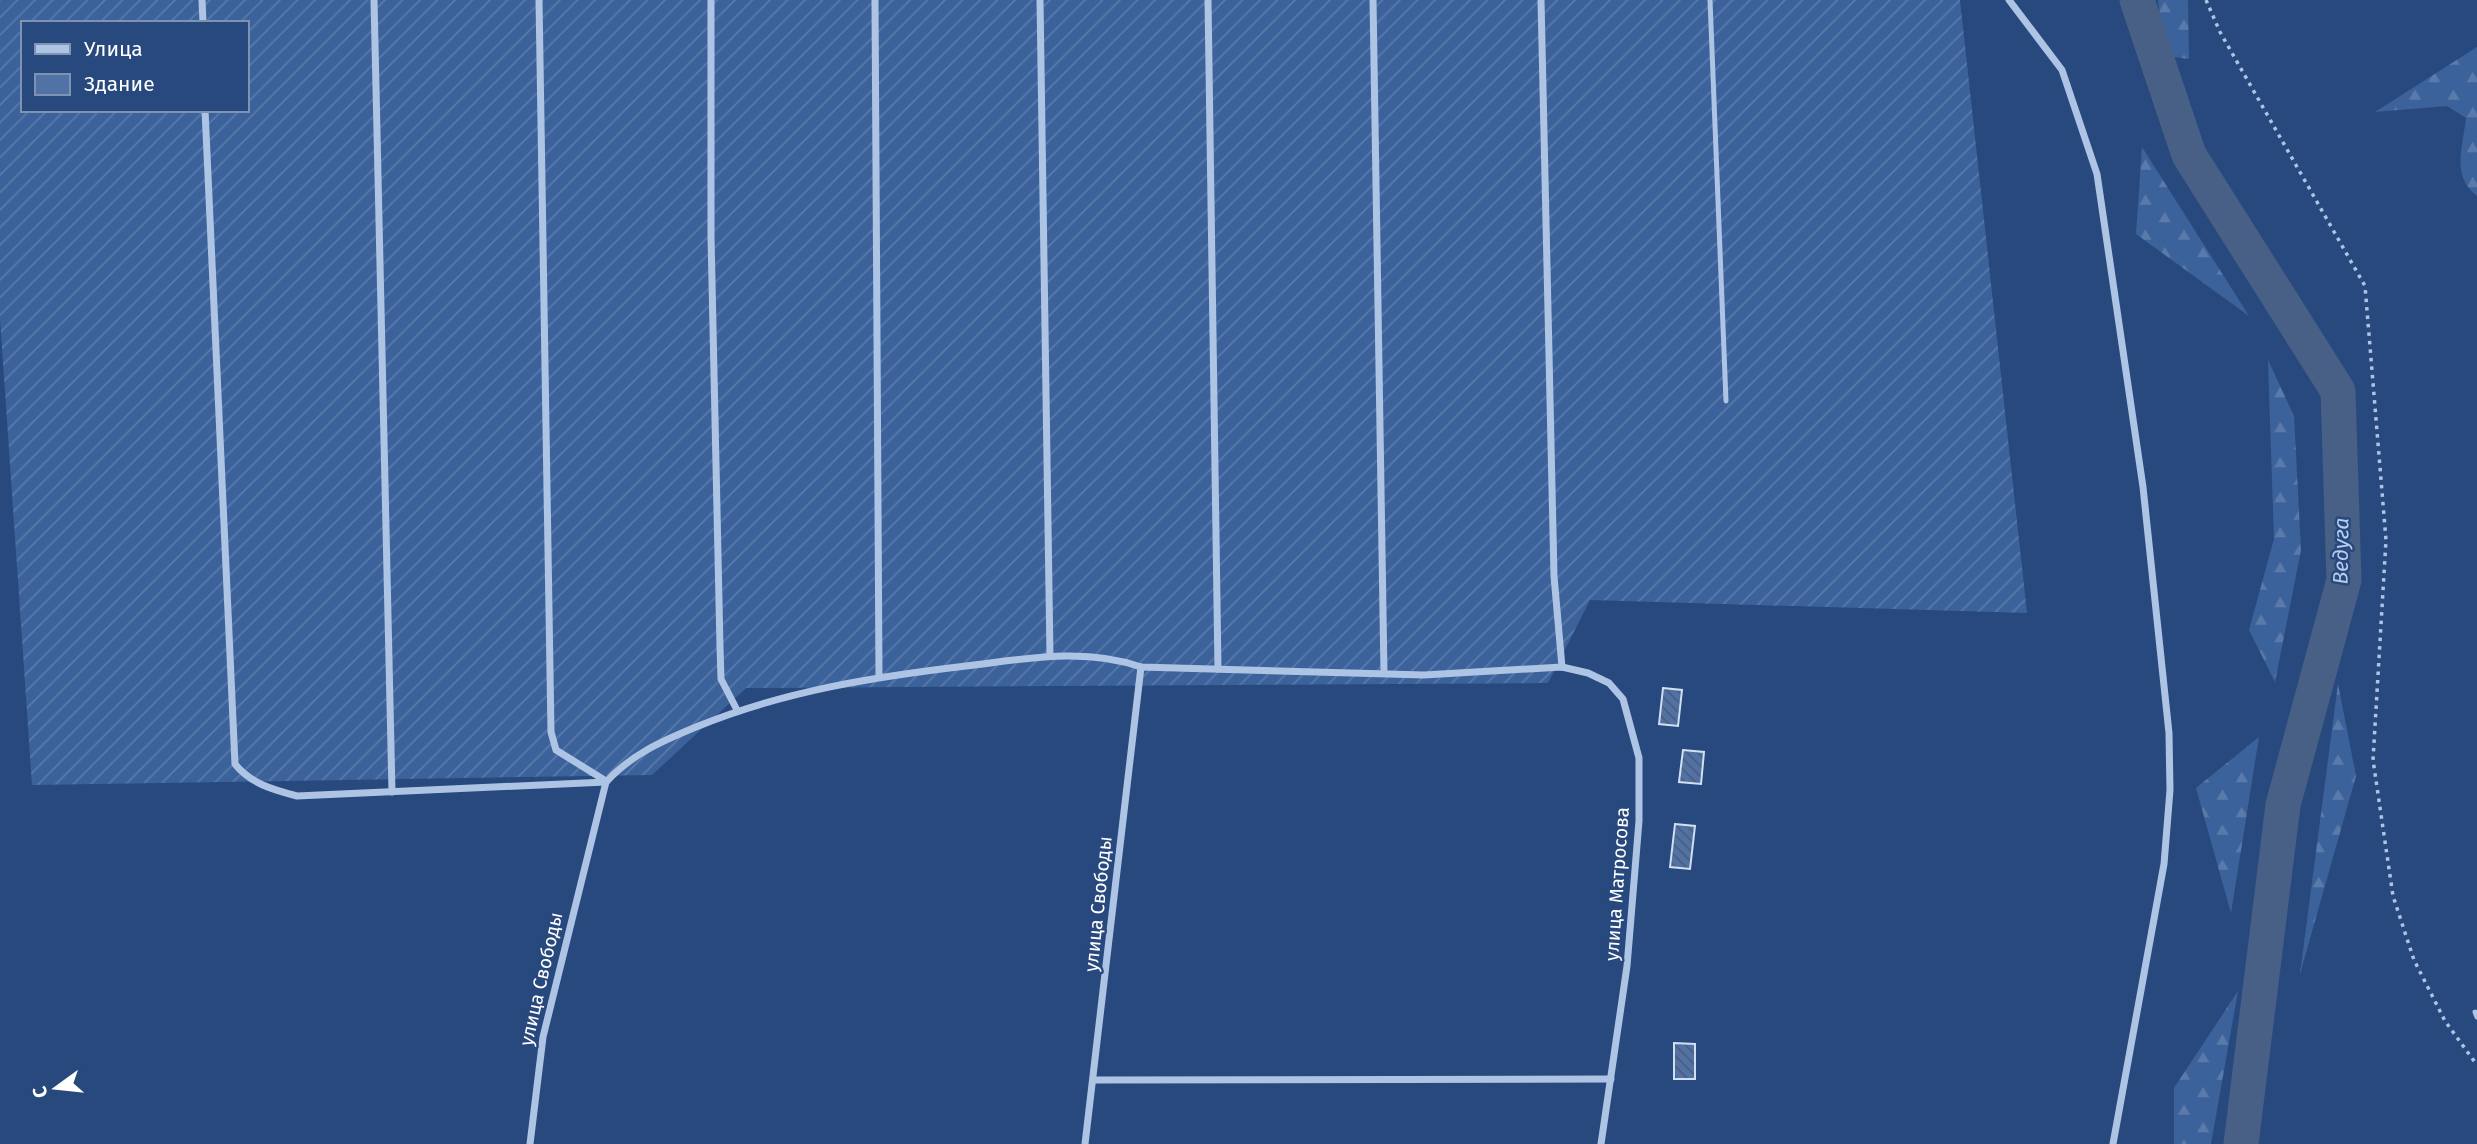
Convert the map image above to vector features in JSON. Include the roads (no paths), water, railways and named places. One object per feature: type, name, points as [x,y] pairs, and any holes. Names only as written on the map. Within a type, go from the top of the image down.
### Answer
[{"type":"street","points":[[202,0],[203,21]]},
{"type":"street","points":[[374,0],[393,792]]},
{"type":"street","points":[[539,0],[551,732],[556,750],[606,782]]},
{"type":"street","points":[[711,0],[710,236],[721,678],[737,710]]},
{"type":"street","points":[[874,0],[879,676]]},
{"type":"street","points":[[1040,0],[1050,656]]},
{"type":"street","points":[[1208,0],[1218,669]]},
{"type":"street","points":[[1373,0],[1384,673]]},
{"type":"street","points":[[1541,0],[1554,576],[1562,667]]},
{"type":"street","points":[[2009,0],[2062,70],[2097,174],[2143,487],[2169,733],[2170,790],[2164,864],[2113,1144]]},
{"type":"street","points":[[205,112],[235,764],[243,774],[265,787],[297,796],[606,782]]},
{"type":"street","name":"улица Матросова","points":[[606,782],[622,765],[657,743],[737,710],[879,676],[1050,656],[1115,658],[1141,667],[1424,675],[1562,667],[1588,673],[1609,682],[1623,699],[1639,758],[1639,821],[1627,966],[1601,1144]]},
{"type":"street","name":"улица Свободы","points":[[1085,1144],[1141,667]]},
{"type":"street","name":"улица Свободы","points":[[530,1144],[543,1037],[606,782]]},
{"type":"street","points":[[1094,1080],[1611,1079]]},
{"type":"lane","points":[[1710,0],[1726,401]]},
{"type":"waterway","name":"Ведуга","points":[[2137,0],[2189,155],[2338,391],[2344,580],[2283,805],[2241,1144]]}]
